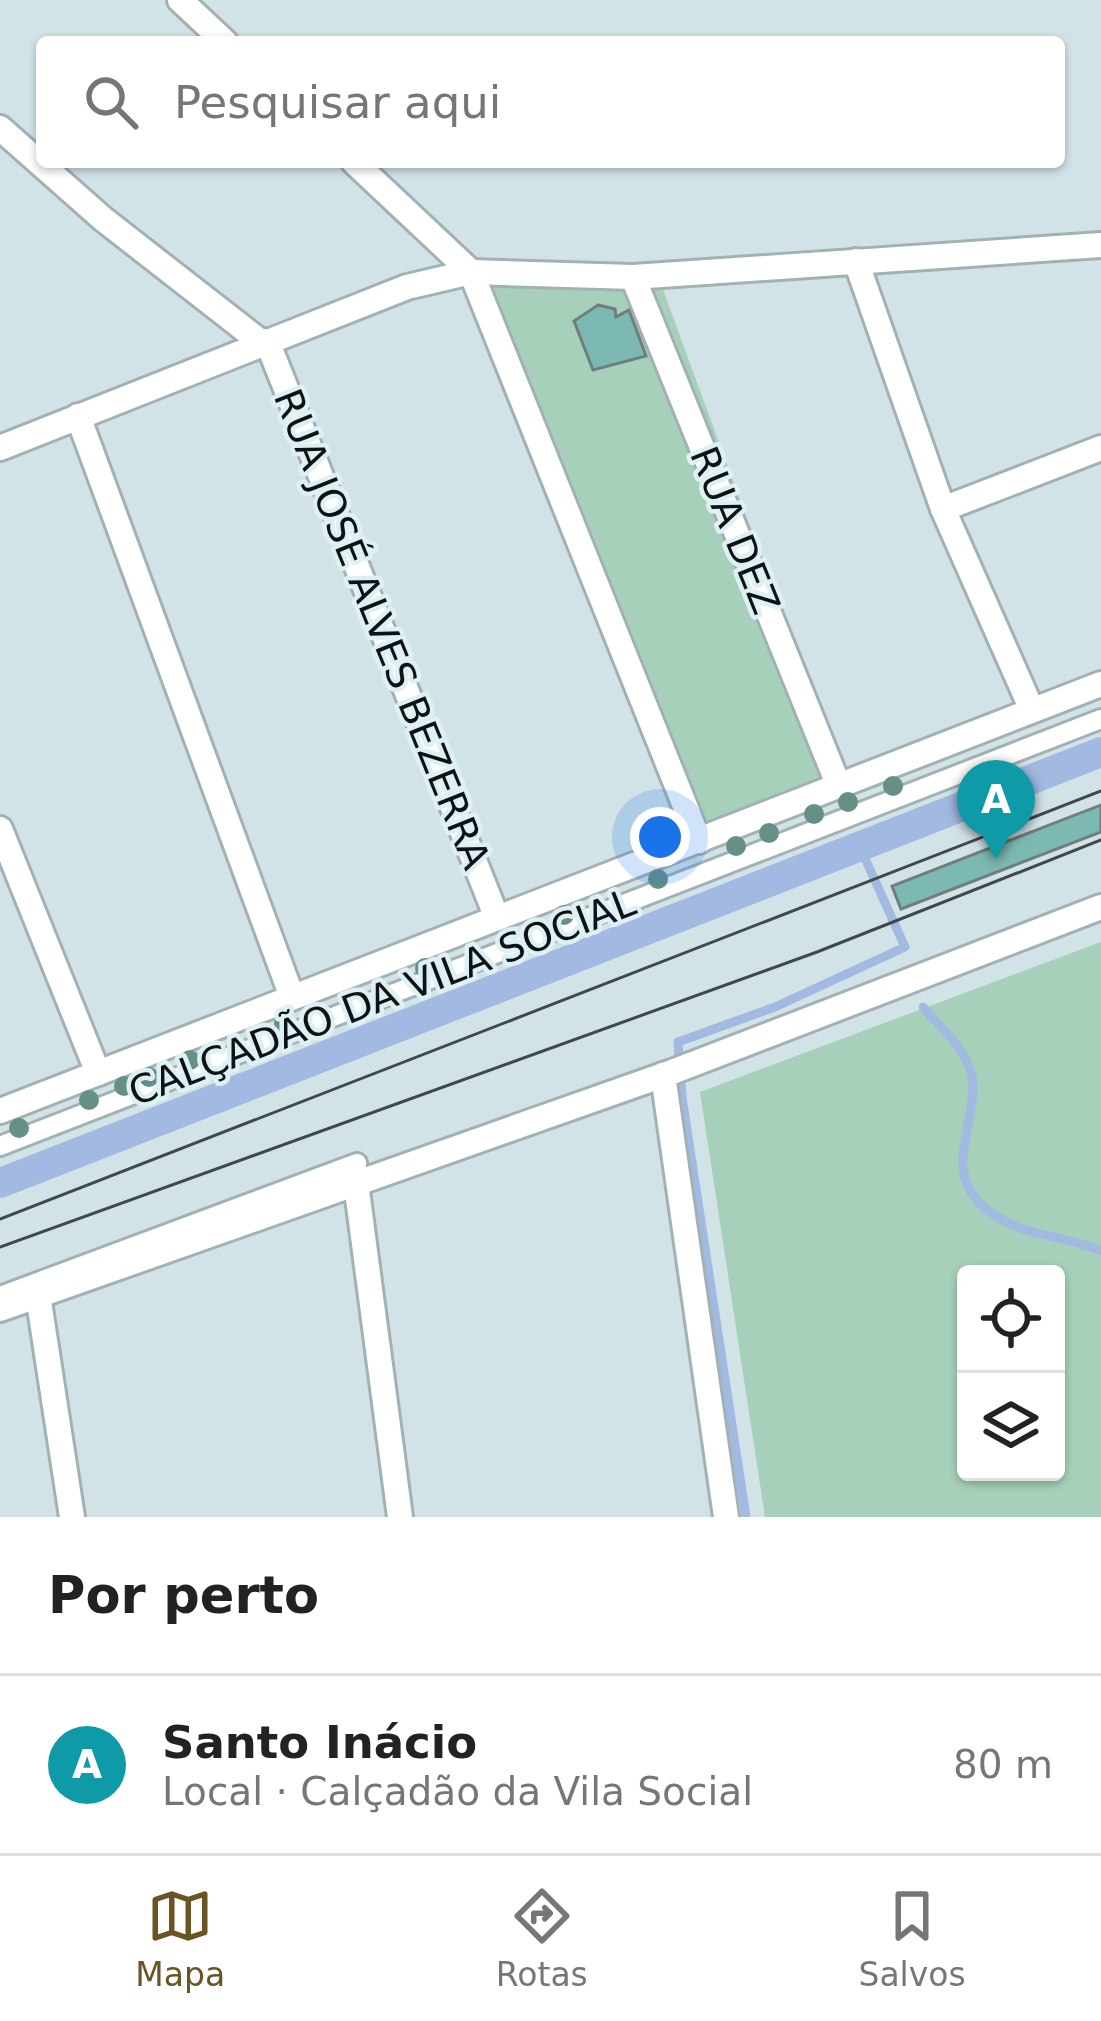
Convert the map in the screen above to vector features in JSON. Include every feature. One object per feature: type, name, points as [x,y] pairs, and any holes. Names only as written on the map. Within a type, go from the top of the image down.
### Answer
[{"type":"street","points":[[180,0],[219,36]]},
{"type":"street","points":[[0,128],[36,160]]},
{"type":"street","points":[[46,168],[104,219],[265,342]]},
{"type":"street","points":[[360,168],[472,272],[699,841]]},
{"type":"street","points":[[0,448],[407,287],[472,272],[633,277],[1101,245]]},
{"type":"street","points":[[856,261],[943,509],[1032,710]]},
{"type":"street","name":"RUA DEZ","points":[[633,277],[838,784]]},
{"type":"street","name":"RUA JOSÉ ALVES BEZERRA","points":[[265,342],[497,918]]},
{"type":"street","points":[[78,416],[292,997]]},
{"type":"street","points":[[943,509],[1101,448]]},
{"type":"street","points":[[0,1111],[1101,684]]},
{"type":"street","name":"CALÇADÃO DA VILA SOCIAL","points":[[0,1146],[1101,719]]},
{"type":"street","points":[[0,829],[8,874],[98,1073]]},
{"type":"street","points":[[0,1310],[675,1071],[1101,907]]},
{"type":"street","points":[[675,1071],[726,1517]]},
{"type":"street","points":[[0,1296],[357,1163],[400,1517]]},
{"type":"street","points":[[38,1294],[72,1517]]},
{"type":"green space","points":[[480,274],[658,276],[840,773],[702,835]]},
{"type":"green space","points":[[1101,942],[1101,1517],[765,1517],[700,1092]]},
{"type":"building","points":[[598,305],[615,309],[616,317],[629,310],[646,356],[593,370],[574,321]]},
{"type":"building","points":[[1101,805],[1101,832],[901,909],[892,886]]},
{"type":"waterway","points":[[0,1183],[1101,752]]},
{"type":"waterway","points":[[746,1517],[682,1097],[678,1042],[775,1007],[905,947],[859,845]]},
{"type":"waterway","points":[[923,1007],[955,1043],[971,1074],[963,1171],[977,1201],[1019,1227],[1101,1251]]},
{"type":"tram line","points":[[0,1219],[1101,791]]},
{"type":"tram line","points":[[0,1247],[817,952],[1101,840]]},
{"type":"place","name":"Santo Inácio","points":[[996,859]]}]
